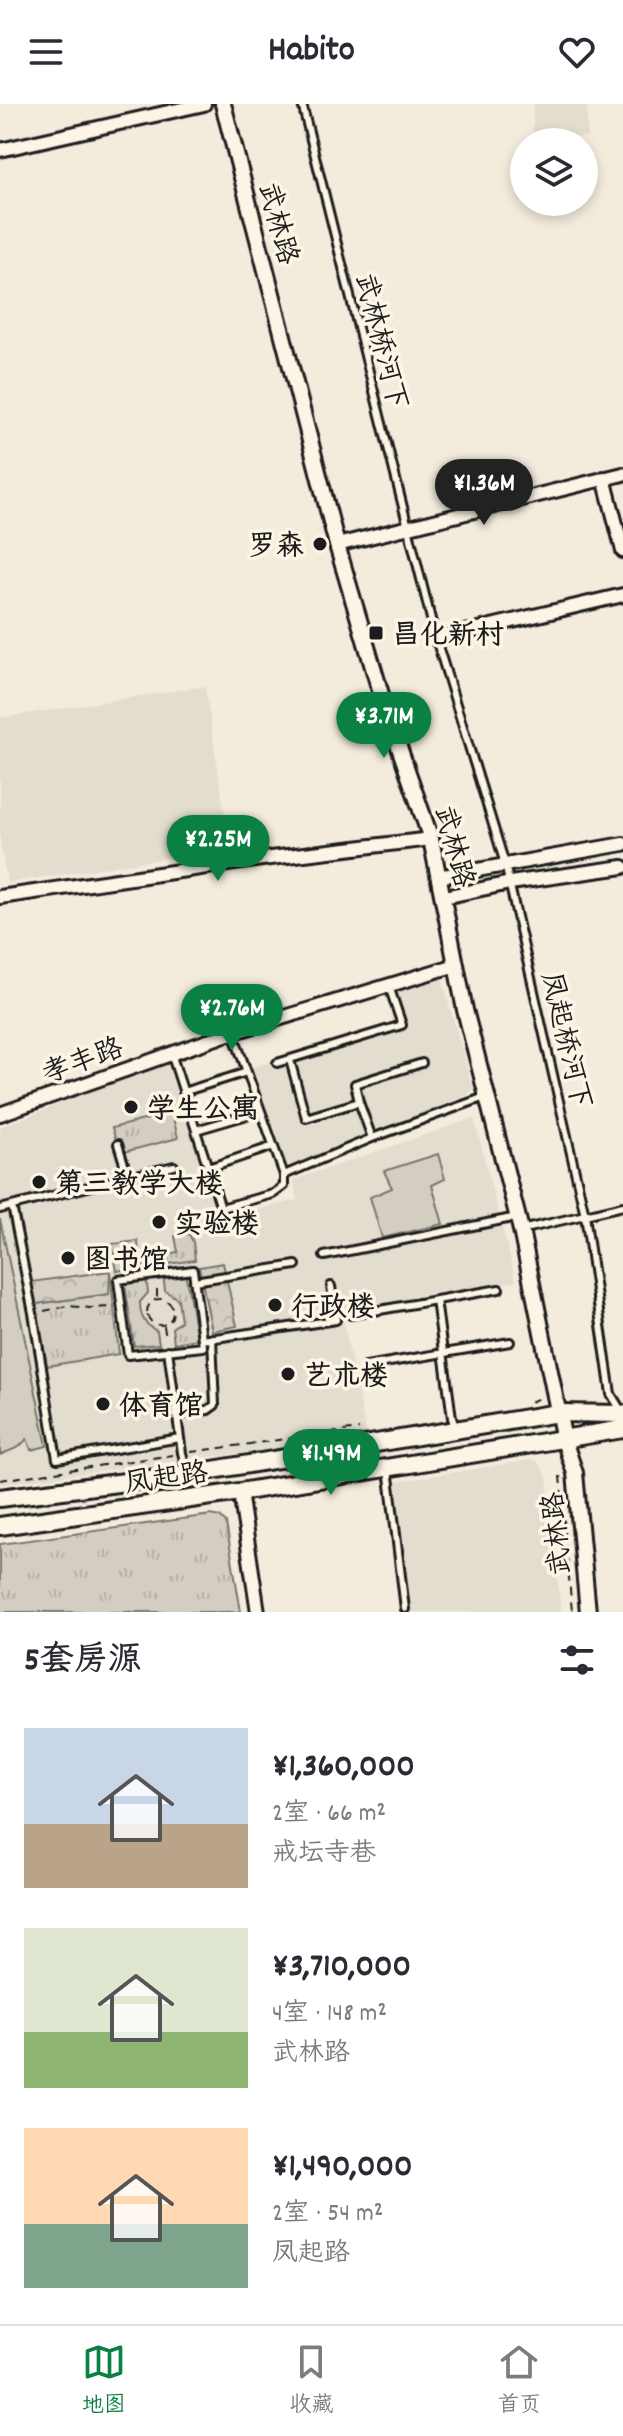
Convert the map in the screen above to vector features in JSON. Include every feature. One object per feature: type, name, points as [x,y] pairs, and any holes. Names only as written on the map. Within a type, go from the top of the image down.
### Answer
[{"type":"main road","points":[[0,1498],[188,1474],[558,1413],[623,1414]]},
{"type":"main road","name":"凤起路","points":[[0,1526],[240,1492],[623,1430]]},
{"type":"street","points":[[0,150],[204,104]]},
{"type":"street","name":"武林路","points":[[223,104],[337,545],[383,701],[431,839],[465,1010],[519,1223],[564,1440],[575,1473],[588,1612]]},
{"type":"street","points":[[337,545],[623,474]]},
{"type":"street","points":[[604,478],[623,551]]},
{"type":"street","points":[[436,639],[623,595]]},
{"type":"street","points":[[0,897],[262,859],[431,839]]},
{"type":"street","points":[[438,877],[623,844]]},
{"type":"street","points":[[444,897],[510,883],[623,867]]},
{"type":"street","name":"孝丰路","points":[[0,1114],[171,1053],[456,965]]},
{"type":"street","points":[[240,1492],[258,1612]]},
{"type":"lane","name":"武林桥河下","points":[[302,104],[436,639],[505,864]]},
{"type":"lane","name":"凤起桥河下","points":[[505,864],[585,1215],[611,1394],[623,1414]]},
{"type":"lane","points":[[277,1063],[402,1025],[389,986]]},
{"type":"lane","points":[[171,1053],[221,1208],[273,1194],[284,1186],[284,1175],[233,1033]]},
{"type":"lane","points":[[290,1060],[306,1118],[359,1102]]},
{"type":"lane","points":[[372,1138],[355,1084],[422,1063]]},
{"type":"lane","points":[[183,1092],[247,1072]]},
{"type":"lane","points":[[284,1175],[372,1138],[486,1096]]},
{"type":"lane","points":[[196,1130],[261,1111]]},
{"type":"lane","points":[[118,1144],[128,1177]]},
{"type":"lane","points":[[208,1168],[274,1146]]},
{"type":"lane","points":[[0,1209],[174,1166]]},
{"type":"lane","points":[[12,1206],[57,1459],[180,1438]]},
{"type":"lane","points":[[324,1256],[585,1215],[623,1206]]},
{"type":"lane","points":[[194,1281],[296,1265]]},
{"type":"lane","points":[[193,1270],[203,1347],[128,1355],[118,1280],[157,1275],[193,1270]]},
{"type":"lane","points":[[202,1340],[336,1320],[331,1286]]},
{"type":"lane","points":[[351,1315],[499,1289]]},
{"type":"lane","points":[[436,1300],[452,1418],[457,1430]]},
{"type":"lane","points":[[176,1415],[208,1410],[215,1405],[212,1338]]},
{"type":"lane","points":[[366,1366],[510,1342]]},
{"type":"lane","points":[[168,1350],[182,1453],[188,1474]]},
{"type":"lane","points":[[388,1468],[405,1609]]},
{"type":"path","points":[[157,1275],[157,1298]]},
{"type":"path","points":[[157,1298],[166,1299],[172,1306],[171,1319],[164,1325],[156,1324],[147,1315],[150,1303],[157,1298]]},
{"type":"path","points":[[33,1313],[68,1306],[105,1308],[121,1305]]},
{"type":"path","points":[[164,1325],[168,1350]]},
{"type":"path","points":[[529,1403],[554,1394]]},
{"type":"path","points":[[0,1480],[362,1429]]},
{"type":"shaded area","points":[[533,104],[623,104],[623,107],[587,107],[587,128],[533,128]]},
{"type":"shaded area","points":[[205,686],[230,848],[7,883],[0,840],[0,718]]},
{"type":"shaded area","points":[[441,976],[473,1088],[468,1095],[287,1168],[250,1068],[393,1023],[386,993]]},
{"type":"shaded area","points":[[168,1062],[220,1218],[298,1200],[293,1180],[474,1118],[516,1281],[341,1310],[367,1437],[0,1484],[0,1127]]},
{"type":"shaded area","points":[[536,1459],[547,1477],[561,1612],[411,1612],[395,1482]]},
{"type":"green space","points":[[172,1113],[178,1138],[120,1153],[112,1128]]},
{"type":"green space","points":[[438,1154],[445,1179],[432,1185],[443,1224],[382,1238],[370,1197],[392,1188],[384,1171]]},
{"type":"green space","points":[[0,1219],[47,1446],[31,1450],[27,1439],[19,1447],[0,1455]]},
{"type":"green space","points":[[189,1234],[195,1260],[168,1264],[167,1254],[178,1252],[175,1236]]},
{"type":"green space","points":[[138,1241],[139,1255],[149,1255],[149,1265],[117,1271],[112,1244]]},
{"type":"green space","points":[[223,1263],[237,1326],[212,1331],[199,1267]]},
{"type":"green space","points":[[110,1271],[119,1354],[47,1366],[36,1304],[108,1294]]},
{"type":"green space","points":[[110,1271],[109,1294],[36,1304],[31,1282]]},
{"type":"green space","points":[[185,1271],[197,1339],[174,1343],[172,1328],[181,1321],[178,1299],[165,1291],[163,1274]]},
{"type":"green space","points":[[146,1276],[148,1293],[140,1302],[141,1312],[146,1323],[157,1331],[159,1344],[134,1346],[125,1284]]},
{"type":"green space","points":[[211,1515],[220,1517],[226,1523],[241,1612],[0,1612],[0,1544]]},
{"type":"place","name":"罗森","points":[[320,544]]},
{"type":"place","name":"昌化新村","points":[[376,633]]},
{"type":"place","name":"学生公寓","points":[[131,1107]]},
{"type":"place","name":"第三教学大楼","points":[[39,1182]]},
{"type":"place","name":"实验楼","points":[[159,1222]]},
{"type":"place","name":"图书馆","points":[[68,1258]]},
{"type":"place","name":"行政楼","points":[[275,1305]]},
{"type":"place","name":"艺术楼","points":[[288,1374]]},
{"type":"place","name":"体育馆","points":[[103,1404]]}]
